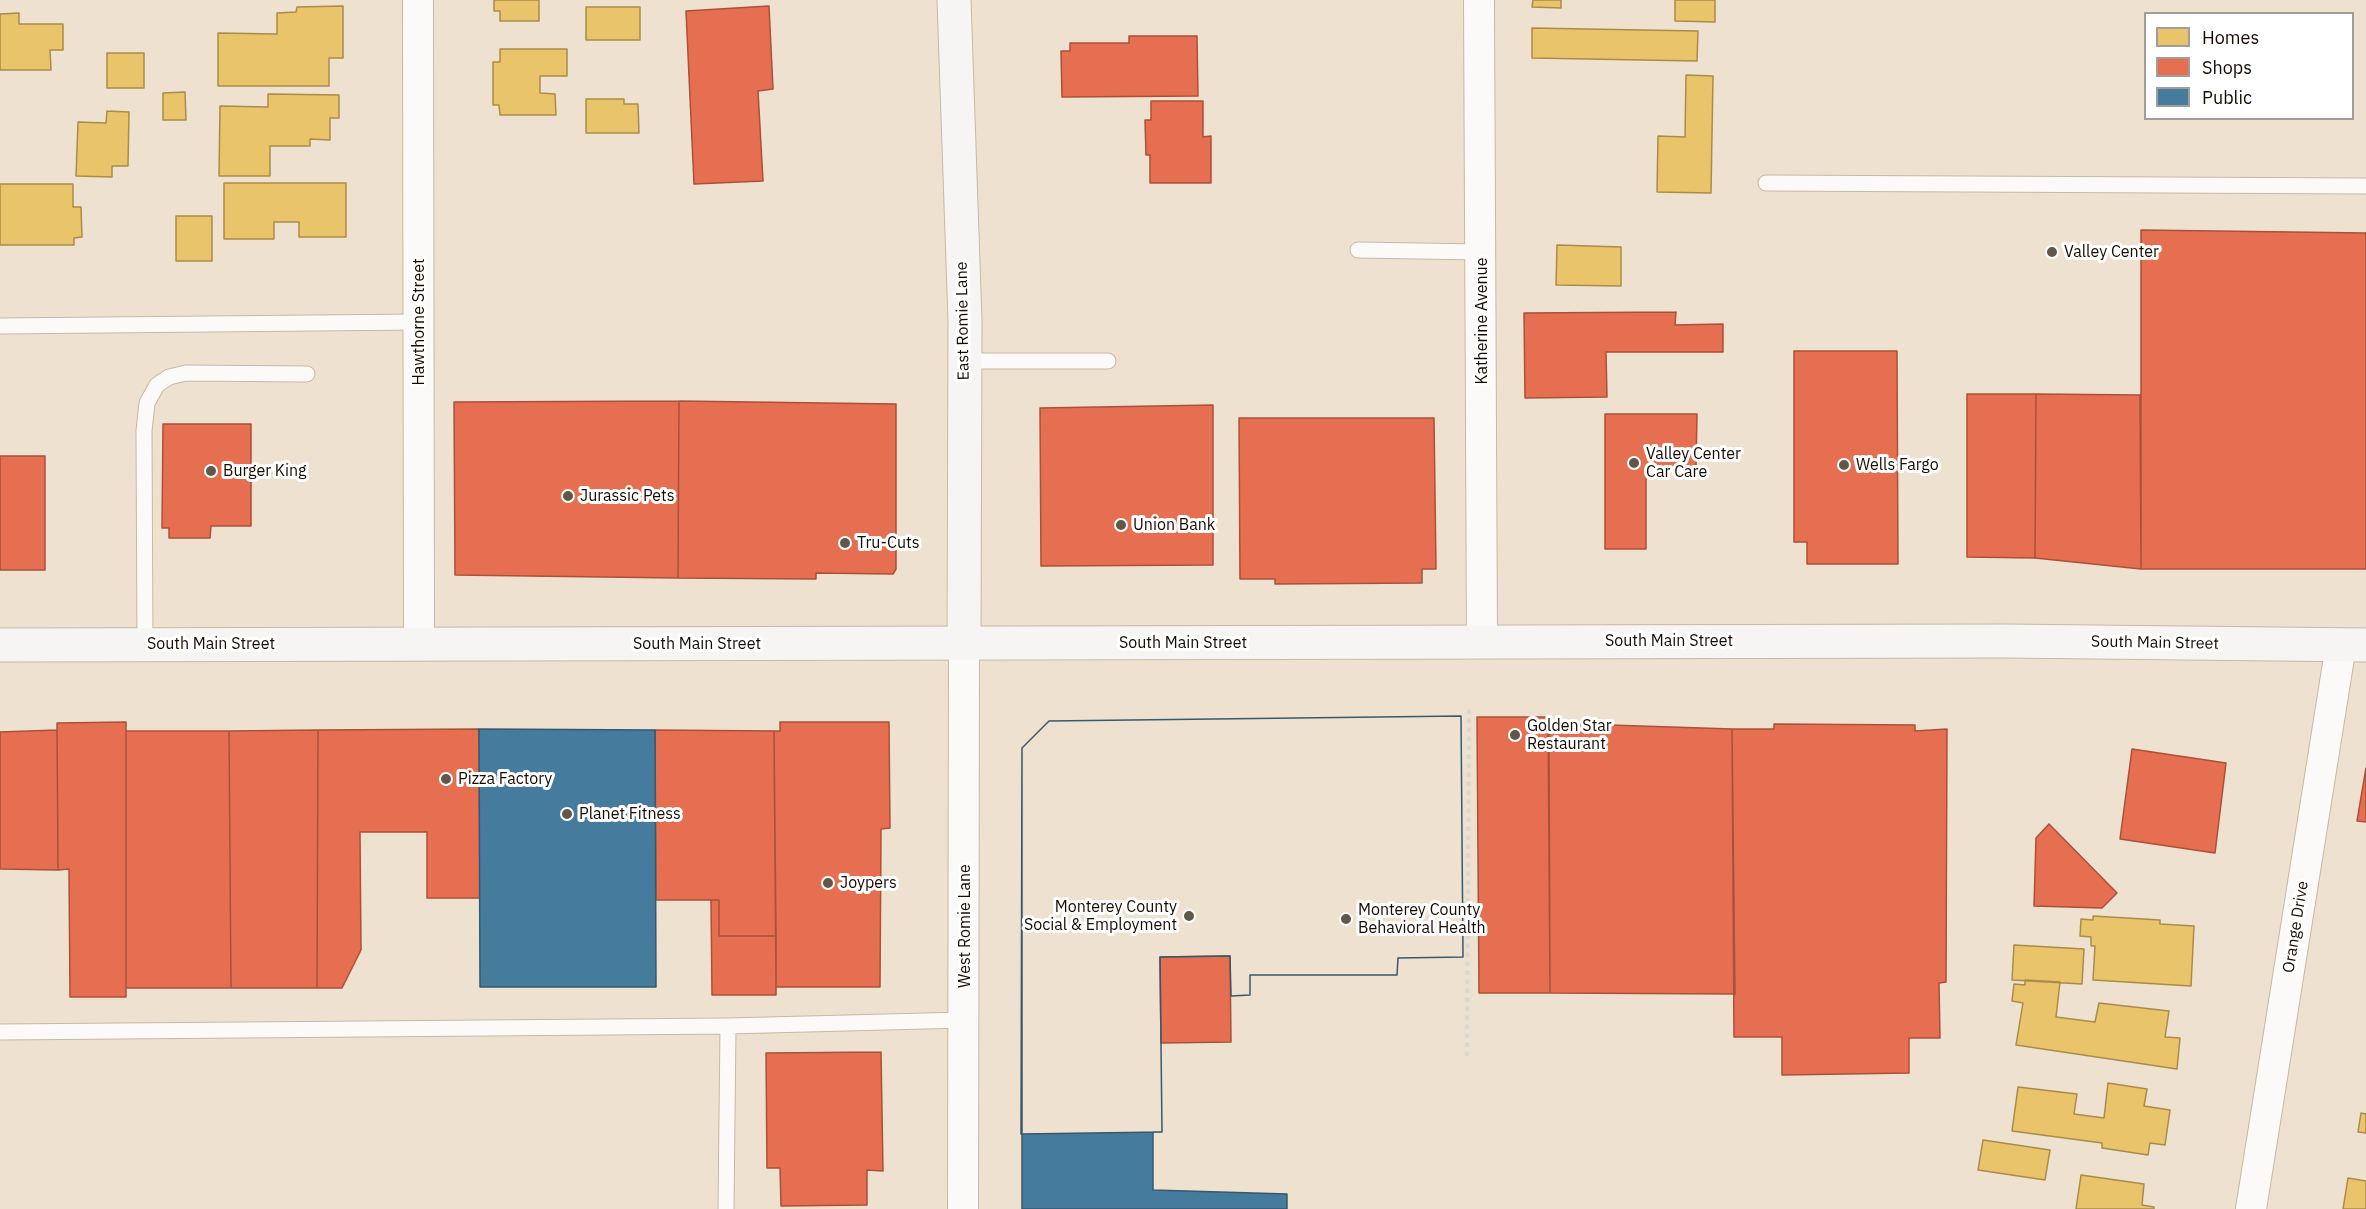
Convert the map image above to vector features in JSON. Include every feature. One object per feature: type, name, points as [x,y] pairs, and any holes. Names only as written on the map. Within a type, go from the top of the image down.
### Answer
[{"type":"main road","name":"East Romie Lane","points":[[954,0],[964,361],[964,643]]},
{"type":"main road","name":"South Main Street","points":[[0,645],[2005,640],[2354,645]]},
{"type":"street","name":"Hawthorne Street","points":[[418,0],[419,645]]},
{"type":"street","name":"Katherine Avenue","points":[[1479,0],[1482,642]]},
{"type":"street","name":"West Romie Lane","points":[[963,1209],[964,643]]},
{"type":"street","name":"Orange Drive","points":[[2251,1209],[2354,645]]},
{"type":"lane","points":[[1766,183],[2366,186]]},
{"type":"lane","points":[[1358,250],[1481,252]]},
{"type":"lane","points":[[0,326],[419,322]]},
{"type":"lane","points":[[964,361],[1108,361]]},
{"type":"lane","points":[[145,645],[144,431],[147,403],[157,386],[169,377],[186,373],[307,374]]},
{"type":"lane","points":[[0,1032],[728,1026],[965,1020]]},
{"type":"lane","points":[[726,1209],[728,1026]]},
{"type":"path","points":[[1467,1056],[1469,706]]},
{"type":"building: Homes","points":[[494,0],[539,0],[539,21],[500,21],[500,11],[494,11]]},
{"type":"building: Homes","points":[[1533,0],[1561,0],[1561,8],[1532,7]]},
{"type":"building: Homes","points":[[1675,0],[1715,0],[1715,22],[1675,21]]},
{"type":"building: Homes","points":[[343,6],[343,58],[329,58],[329,86],[218,86],[218,33],[277,34],[277,13],[296,12],[297,7]]},
{"type":"building: Homes","points":[[586,7],[640,7],[640,40],[586,40]]},
{"type":"building: Homes","points":[[19,13],[19,24],[63,24],[63,50],[50,50],[51,70],[0,70],[0,14]]},
{"type":"building: Homes","points":[[1532,28],[1698,31],[1697,61],[1532,58]]},
{"type":"building: Homes","points":[[500,49],[567,49],[567,76],[540,76],[540,93],[555,94],[556,115],[500,115],[499,105],[493,105],[493,62],[500,62]]},
{"type":"building: Homes","points":[[107,53],[144,53],[144,88],[107,88]]},
{"type":"building: Homes","points":[[1686,75],[1713,76],[1711,193],[1657,192],[1658,136],[1685,137]]},
{"type":"building: Homes","points":[[185,92],[186,120],[163,120],[163,93]]},
{"type":"building: Homes","points":[[268,94],[339,95],[339,118],[330,118],[330,140],[310,139],[310,146],[270,146],[270,176],[219,176],[220,106],[268,107]]},
{"type":"building: Homes","points":[[586,99],[624,99],[624,104],[638,104],[639,133],[586,133]]},
{"type":"building: Homes","points":[[107,111],[129,112],[128,166],[112,166],[112,177],[76,176],[78,122],[106,123]]},
{"type":"building: Homes","points":[[224,183],[346,183],[346,237],[299,237],[299,222],[274,222],[274,239],[224,239]]},
{"type":"building: Homes","points":[[0,184],[73,184],[73,207],[81,207],[82,237],[74,238],[74,245],[0,245]]},
{"type":"building: Homes","points":[[176,216],[212,216],[212,261],[176,261]]},
{"type":"building: Homes","points":[[1557,245],[1621,247],[1621,286],[1556,285]]},
{"type":"building: Homes","points":[[2093,916],[2160,920],[2160,924],[2194,926],[2191,986],[2093,980],[2095,946],[2091,946],[2091,937],[2080,936],[2081,919],[2093,920]]},
{"type":"building: Homes","points":[[2014,945],[2084,949],[2082,984],[2012,980]]},
{"type":"building: Homes","points":[[2025,980],[2060,982],[2056,1017],[2095,1022],[2099,1003],[2169,1011],[2165,1037],[2180,1038],[2177,1069],[2016,1045],[2023,1003],[2012,1001],[2014,984],[2025,985]]},
{"type":"building: Homes","points":[[2108,1083],[2147,1089],[2144,1106],[2170,1110],[2165,1145],[2150,1143],[2148,1155],[2102,1148],[2102,1143],[2012,1131],[2018,1087],[2077,1094],[2074,1114],[2104,1118]]},
{"type":"building: Homes","points":[[2361,1113],[2366,1114],[2366,1133],[2358,1132]]},
{"type":"building: Homes","points":[[1983,1140],[2050,1150],[2045,1180],[1978,1170]]},
{"type":"building: Homes","points":[[2081,1175],[2144,1184],[2142,1205],[2154,1207],[2154,1209],[2076,1209]]},
{"type":"building: Homes","points":[[2348,1178],[2366,1181],[2366,1209],[2343,1209]]},
{"type":"building: Shops","points":[[769,6],[773,89],[758,91],[763,181],[694,184],[686,11]]},
{"type":"building: Shops","points":[[1129,36],[1197,36],[1198,96],[1062,97],[1061,51],[1070,51],[1070,43],[1129,43]]},
{"type":"building: Shops","points":[[1151,101],[1203,101],[1203,137],[1211,136],[1211,183],[1150,183],[1150,155],[1146,155],[1145,120],[1151,120]]},
{"type":"building: Shops","points":[[2141,230],[2366,233],[2366,569],[2141,569]]},
{"type":"building: Shops","points":[[1676,312],[1675,325],[1723,324],[1723,352],[1606,352],[1607,397],[1525,398],[1524,313]]},
{"type":"building: Shops","points":[[1794,351],[1897,351],[1898,564],[1807,564],[1807,542],[1794,542]]},
{"type":"building: Shops","points":[[1967,394],[2036,394],[2035,558],[1967,557]]},
{"type":"building: Shops","points":[[2036,394],[2140,395],[2141,569],[2035,558]]},
{"type":"building: Shops","points":[[679,401],[896,404],[896,569],[893,574],[816,573],[816,579],[678,578]]},
{"type":"building: Shops","points":[[679,401],[678,578],[455,575],[454,402]]},
{"type":"building: Shops","points":[[1213,405],[1213,565],[1041,566],[1040,408]]},
{"type":"building: Shops","points":[[1605,414],[1697,414],[1696,467],[1646,467],[1646,549],[1605,549]]},
{"type":"building: Shops","points":[[1239,418],[1434,418],[1436,569],[1422,569],[1422,583],[1275,584],[1275,579],[1240,579]]},
{"type":"building: Shops","points":[[163,424],[251,424],[251,526],[211,526],[210,538],[169,538],[169,528],[162,528]]},
{"type":"building: Shops","points":[[0,456],[45,456],[45,570],[0,570]]},
{"type":"building: Shops","points":[[1477,717],[1548,717],[1550,993],[1479,993]]},
{"type":"building: Shops","points":[[126,722],[126,997],[70,997],[69,869],[58,870],[57,723]]},
{"type":"building: Shops","name":"Joypers","points":[[780,722],[889,722],[890,828],[881,829],[880,987],[776,987],[774,731],[780,731]]},
{"type":"building: Shops","points":[[1549,723],[1732,729],[1735,994],[1550,993]]},
{"type":"building: Shops","points":[[1774,724],[1915,725],[1915,731],[1947,729],[1946,982],[1939,983],[1940,1038],[1909,1038],[1909,1073],[1782,1075],[1782,1037],[1734,1037],[1732,729],[1774,729]]},
{"type":"building: Shops","points":[[479,729],[480,898],[427,898],[427,832],[360,832],[361,950],[342,988],[317,988],[318,730]]},
{"type":"building: Shops","points":[[57,730],[58,870],[0,869],[0,732]]},
{"type":"building: Shops","points":[[318,730],[317,988],[231,988],[229,731]]},
{"type":"building: Shops","points":[[655,730],[774,731],[776,936],[719,936],[719,900],[656,900]]},
{"type":"building: Shops","points":[[126,731],[229,731],[231,988],[126,988]]},
{"type":"building: Shops","points":[[2132,749],[2226,763],[2215,853],[2120,839]]},
{"type":"building: Shops","points":[[2366,768],[2366,822],[2357,821]]},
{"type":"building: Shops","points":[[2049,824],[2117,893],[2102,908],[2034,906],[2036,838]]},
{"type":"building: Shops","points":[[711,900],[719,900],[719,936],[776,936],[776,995],[712,995]]},
{"type":"building: Shops","points":[[1230,956],[1231,1042],[1161,1043],[1160,957]]},
{"type":"building: Shops","points":[[881,1052],[883,1171],[867,1170],[867,1205],[781,1206],[780,1168],[767,1168],[766,1053]]},
{"type":"building: Public","points":[[1461,716],[1463,957],[1398,958],[1397,975],[1250,975],[1250,995],[1231,996],[1230,956],[1160,957],[1162,1132],[1153,1132],[1153,1190],[1287,1194],[1287,1209],[1022,1209],[1022,748],[1049,721]]},
{"type":"building: Public","points":[[1461,716],[1463,957],[1398,958],[1397,975],[1250,975],[1250,995],[1231,996],[1230,956],[1160,957],[1162,1132],[1021,1134],[1022,748],[1049,721]]},
{"type":"building: Public","name":"Planet Fitness","points":[[479,729],[655,730],[656,987],[480,987]]},
{"type":"place","name":"Valley Center","points":[[2052,252]]},
{"type":"place","name":"Valley Center Car Care","points":[[1634,463]]},
{"type":"place","name":"Wells Fargo","points":[[1844,465]]},
{"type":"place","name":"Burger King","points":[[211,471]]},
{"type":"place","name":"Jurassic Pets","points":[[568,496]]},
{"type":"place","name":"Union Bank","points":[[1121,525]]},
{"type":"place","name":"Tru-Cuts","points":[[845,543]]},
{"type":"place","name":"Golden Star Restaurant","points":[[1515,735]]},
{"type":"place","name":"Pizza Factory","points":[[446,779]]},
{"type":"place","name":"Planet Fitness","points":[[567,814]]},
{"type":"place","name":"Joypers","points":[[828,883]]},
{"type":"place","name":"Monterey County Social & Employment","points":[[1189,916]]},
{"type":"place","name":"Monterey County Behavioral Health","points":[[1346,919]]}]
